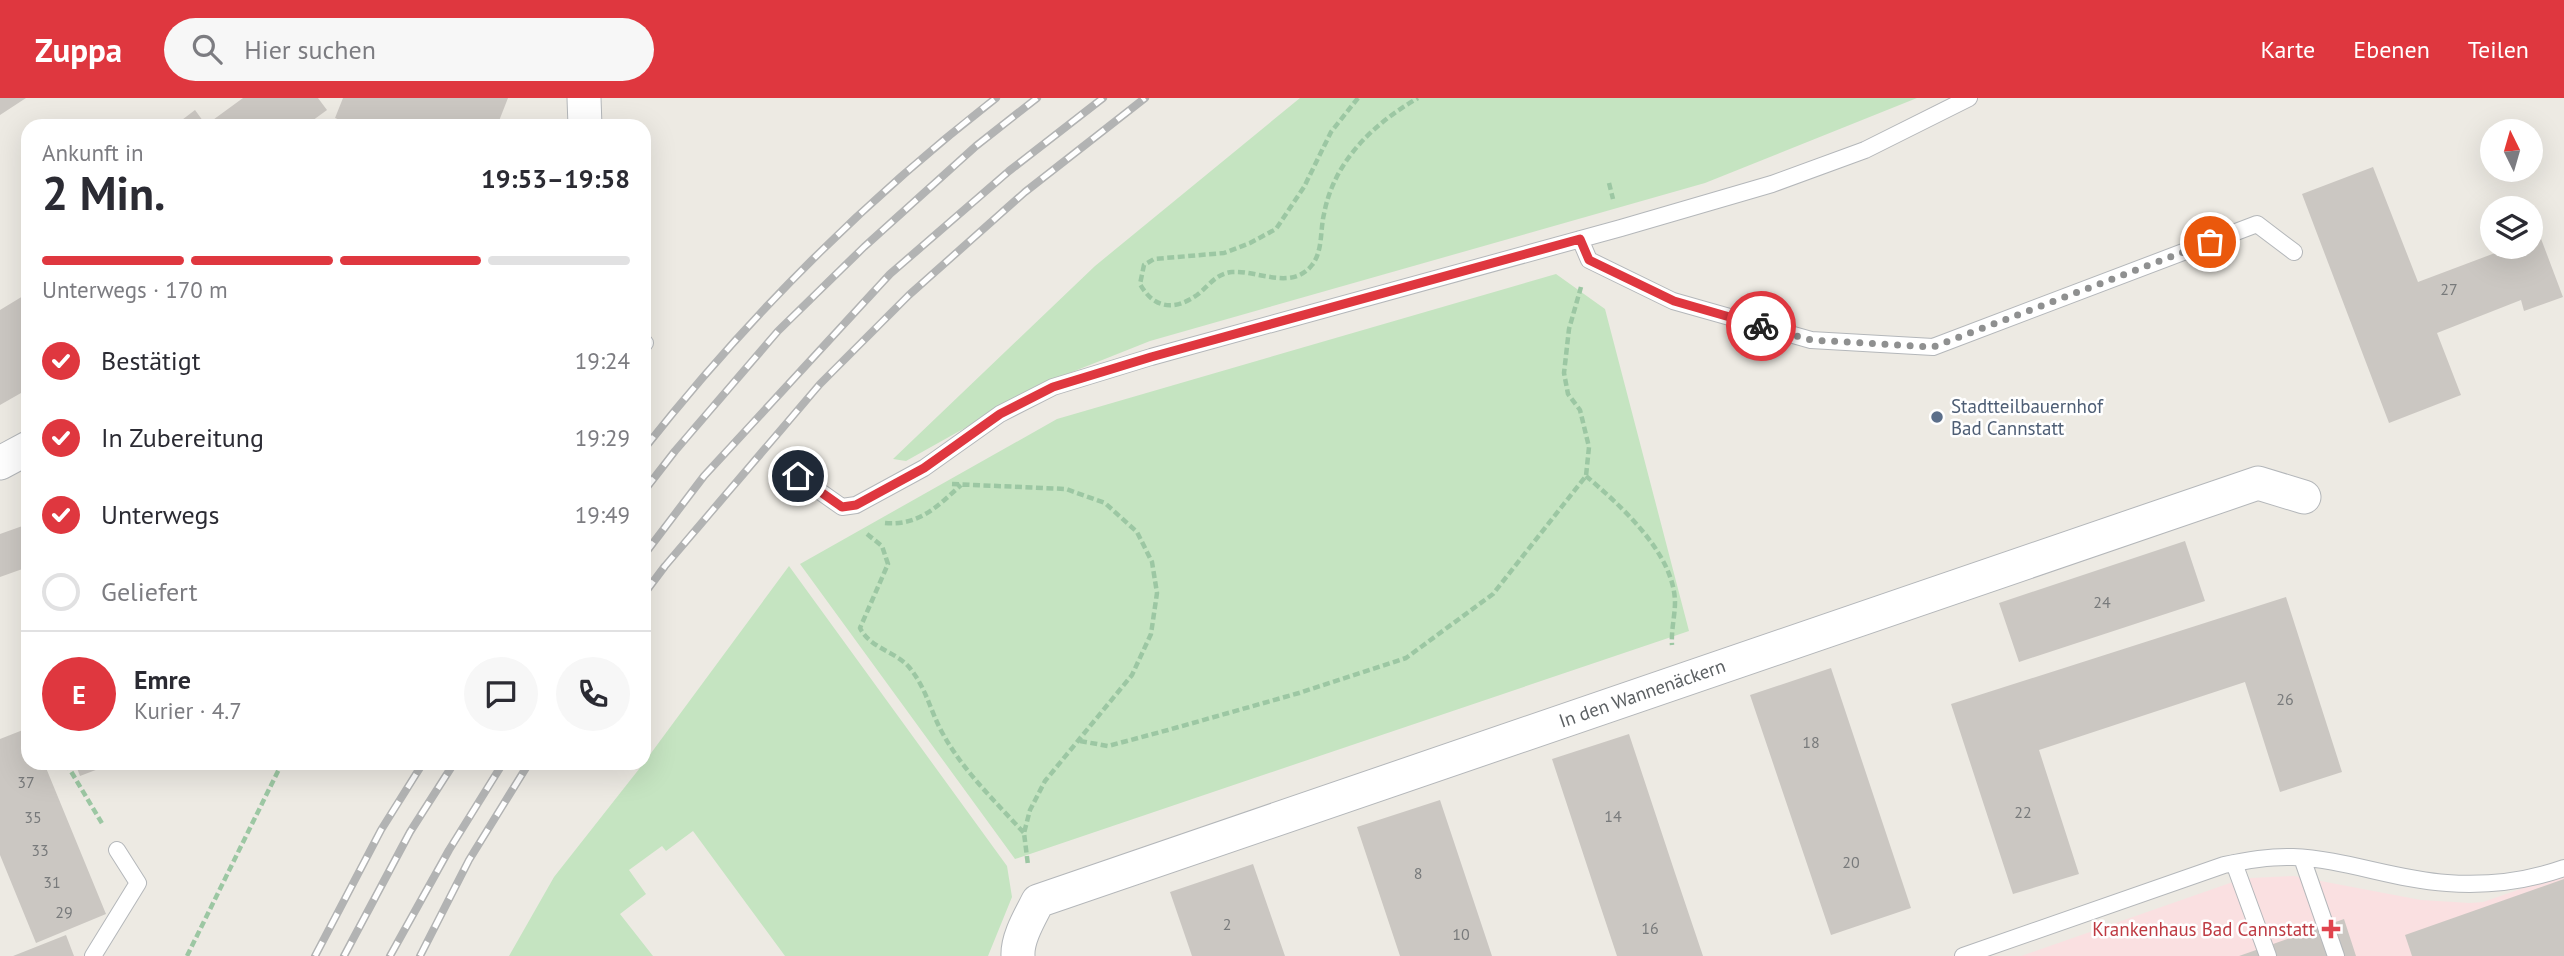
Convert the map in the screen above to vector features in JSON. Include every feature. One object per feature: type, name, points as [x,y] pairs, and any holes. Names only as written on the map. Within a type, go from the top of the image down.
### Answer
[{"type":"street","points":[[584,98],[585,119]]},
{"type":"street","points":[[0,463],[21,452]]},
{"type":"street","name":"In den Wannenäckern","points":[[1038,901],[2258,483],[2304,496]]},
{"type":"street","points":[[1018,956],[1017,950],[1026,924],[1038,901]]},
{"type":"lane","points":[[798,476],[842,507],[856,505],[924,468],[1000,414],[1053,387],[1151,357],[1772,184],[1865,150],[1969,98]]},
{"type":"lane","points":[[1580,239],[1589,260],[1674,301],[1811,340],[1933,347],[2257,224],[2294,252]]},
{"type":"lane","points":[[93,956],[138,883],[117,850]]},
{"type":"lane","points":[[1963,956],[2234,863],[2271,857],[2302,858],[2447,883],[2517,881],[2540,877],[2564,868]]},
{"type":"lane","points":[[2302,858],[2336,956]]},
{"type":"lane","points":[[2234,863],[2267,956]]},
{"type":"path","points":[[1358,98],[1331,132],[1304,187],[1276,229],[1224,253],[1154,259],[1144,265],[1140,284],[1147,297],[1175,306],[1198,294],[1210,280],[1228,272],[1283,278],[1304,273],[1314,264],[1320,248],[1321,226],[1332,185],[1357,145],[1377,125],[1418,98]]},
{"type":"path","points":[[1080,741],[1108,746],[1299,693],[1406,658],[1493,594],[1586,476],[1589,447],[1580,410],[1568,394],[1564,373],[1569,329],[1589,260]]},
{"type":"path","points":[[924,468],[953,484],[1066,489],[1105,503],[1137,532],[1152,562],[1157,593],[1151,634],[1132,675],[1045,781],[1030,810],[1024,833],[1026,856],[1038,901]]},
{"type":"path","points":[[1586,476],[1625,509],[1649,540],[1669,575],[1675,602],[1671,629],[1674,683]]},
{"type":"path","points":[[888,564],[860,628],[866,639],[907,665],[927,693],[942,732],[963,768],[1024,833]]},
{"type":"path","points":[[70,770],[117,850]]},
{"type":"path","points":[[187,956],[279,770]]},
{"type":"shaded area","name":"Krankenhaus Bad Cannstatt","points":[[2564,874],[2564,956],[2021,956],[2251,878],[2294,876],[2421,900],[2470,903],[2483,902]]},
{"type":"green space","points":[[1300,98],[1917,98],[1705,183],[1150,341],[1047,382],[906,461],[893,459],[1095,266]]},
{"type":"green space","points":[[1556,274],[1605,309],[1689,631],[1015,859],[800,564],[1057,419]]},
{"type":"green space","points":[[789,566],[1007,866],[1012,897],[988,956],[785,956],[693,831],[666,851],[662,846],[629,870],[646,894],[620,914],[653,956],[509,956],[554,877],[638,770],[651,770],[651,753]]},
{"type":"building","points":[[0,98],[26,98],[0,115]]},
{"type":"building","points":[[243,98],[318,98],[327,110],[315,119],[214,119]]},
{"type":"building","points":[[343,98],[508,98],[500,119],[335,118]]},
{"type":"building","points":[[195,110],[202,119],[183,119]]},
{"type":"building","points":[[2373,167],[2418,282],[2480,259],[2543,259],[2543,244],[2563,297],[2524,311],[2521,300],[2437,333],[2461,395],[2389,423],[2302,194]]},
{"type":"building","points":[[21,297],[21,393],[0,405],[0,310]]},
{"type":"building","points":[[21,526],[21,570],[0,577],[0,534]]},
{"type":"building","points":[[2185,541],[2205,601],[2019,662],[1999,603]]},
{"type":"building","points":[[2286,597],[2342,772],[2280,792],[2245,682],[2039,750],[2079,874],[2013,894],[1951,704]]},
{"type":"building","points":[[1831,668],[1911,908],[1831,935],[1750,695]]},
{"type":"building","points":[[21,731],[21,770],[47,770],[106,914],[36,943],[0,855],[0,739]]},
{"type":"building","points":[[1629,734],[1703,956],[1617,956],[1598,899],[1552,759]]},
{"type":"building","points":[[78,770],[96,770],[80,776]]},
{"type":"building","points":[[1440,800],[1492,956],[1400,956],[1357,827]]},
{"type":"building","points":[[1253,864],[1285,956],[1192,956],[1170,892]]},
{"type":"building","points":[[2564,879],[2564,956],[2412,956],[2405,935]]},
{"type":"building","points":[[2344,919],[2356,956],[2239,956]]},
{"type":"building","points":[[66,935],[74,956],[13,956]]},
{"type":"railway","points":[[651,440],[724,354],[809,263],[900,178],[996,98]]},
{"type":"railway","points":[[651,482],[778,331],[864,247],[976,146],[1037,98]]},
{"type":"railway","points":[[651,546],[704,476],[890,274],[1009,171],[1103,98]]},
{"type":"railway","points":[[651,585],[820,384],[909,295],[1025,192],[1145,98]]},
{"type":"railway","points":[[315,956],[381,830],[419,770]]},
{"type":"railway","points":[[344,956],[410,832],[450,770]]},
{"type":"railway","points":[[390,956],[449,850],[499,770]]},
{"type":"railway","points":[[420,956],[469,860],[525,770]]},
{"type":"way so far","points":[[1761,326],[1811,340],[1933,347],[2210,242]]},
{"type":"place","name":"Stadtteilbauernhof Bad Cannstatt","points":[[1937,417]]},
{"type":"place","name":"Krankenhaus Bad Cannstatt","points":[[2331,929]]},
{"type":"route","points":[[798,476],[842,507],[856,505],[924,468],[1000,414],[1053,387],[1151,357],[1580,239],[1589,260],[1652,291],[1674,301],[1761,326]]}]
